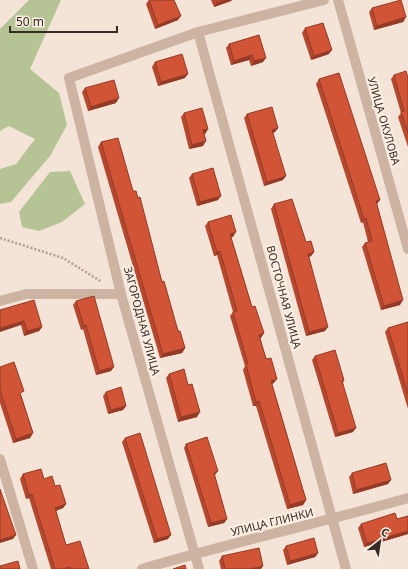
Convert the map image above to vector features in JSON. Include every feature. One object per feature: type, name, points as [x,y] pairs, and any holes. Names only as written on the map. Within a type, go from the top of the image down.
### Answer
[{"type":"street","points":[[198,32],[324,0]]},
{"type":"street","name":"УЛИЦА ОКУЛОВА","points":[[338,0],[408,249]]},
{"type":"street","name":"ЗАГОРОДНАЯ УЛИЦА","points":[[198,32],[69,78],[121,294],[199,569]]},
{"type":"street","name":"ВОСТОЧНАЯ УЛИЦА","points":[[198,32],[346,569]]},
{"type":"street","points":[[0,301],[26,294],[121,294]]},
{"type":"street","points":[[0,459],[33,569]]},
{"type":"street","name":"УЛИЦА ГЛИНКИ","points":[[142,569],[194,553],[333,519],[408,498]]},
{"type":"path","points":[[0,238],[63,258],[121,294]]},
{"type":"green space","points":[[29,0],[61,0],[30,69],[59,93],[67,125],[50,156],[11,202],[0,204],[0,169],[16,164],[35,139],[9,126],[0,131],[0,29]]},
{"type":"green space","points":[[70,171],[85,204],[62,222],[39,231],[22,227],[19,212],[50,172]]},
{"type":"building","points":[[149,0],[174,0],[181,16],[158,25]]},
{"type":"building","points":[[216,0],[224,0],[217,3]]},
{"type":"building","points":[[401,0],[406,17],[377,26],[372,8]]},
{"type":"building","points":[[323,23],[332,50],[314,56],[305,28]]},
{"type":"building","points":[[259,35],[266,58],[254,61],[252,55],[234,61],[229,44]]},
{"type":"building","points":[[182,54],[188,74],[161,82],[155,62]]},
{"type":"building","points":[[406,71],[408,78],[408,133],[401,112],[404,111],[394,75]]},
{"type":"building","points":[[339,73],[380,200],[376,201],[403,300],[384,306],[365,243],[372,241],[366,218],[364,219],[319,79]]},
{"type":"building","points":[[114,80],[119,98],[91,107],[85,88]]},
{"type":"building","points":[[272,107],[278,128],[272,130],[286,176],[267,182],[247,114]]},
{"type":"building","points":[[202,108],[208,129],[203,130],[206,141],[192,145],[184,113]]},
{"type":"building","points":[[118,138],[133,191],[136,191],[138,198],[140,197],[162,282],[164,281],[178,331],[180,331],[185,348],[163,354],[101,142]]},
{"type":"building","points":[[213,168],[221,196],[200,202],[192,174]]},
{"type":"building","points":[[292,199],[306,242],[311,241],[314,252],[308,254],[328,327],[309,332],[274,204]]},
{"type":"building","points":[[231,215],[236,232],[230,234],[252,307],[255,306],[264,333],[259,335],[266,359],[271,358],[277,379],[271,381],[306,500],[290,505],[259,401],[256,402],[246,365],[248,364],[233,312],[237,311],[220,251],[217,252],[208,222]]},
{"type":"building","points":[[94,296],[114,367],[99,371],[86,325],[84,326],[76,301]]},
{"type":"building","points":[[34,300],[42,327],[27,331],[24,321],[0,328],[0,310]]},
{"type":"building","points":[[408,322],[408,394],[388,328]]},
{"type":"building","points":[[335,350],[344,380],[342,381],[356,428],[338,433],[315,356]]},
{"type":"building","points":[[14,362],[24,391],[20,393],[33,433],[16,439],[0,390],[0,367]]},
{"type":"building","points":[[184,369],[188,385],[192,384],[200,412],[181,417],[169,374]]},
{"type":"building","points":[[121,387],[126,406],[111,410],[106,392]]},
{"type":"building","points":[[140,433],[171,535],[157,539],[125,438]]},
{"type":"building","points":[[207,437],[218,471],[214,473],[227,519],[211,523],[186,444]]},
{"type":"building","points":[[386,463],[391,480],[356,490],[352,473]]},
{"type":"building","points":[[41,469],[44,479],[52,476],[55,486],[60,485],[66,504],[55,508],[66,545],[80,541],[89,569],[71,569],[70,567],[55,569],[32,494],[29,495],[23,474]]},
{"type":"building","points":[[0,489],[16,535],[0,540]]},
{"type":"building","points":[[395,513],[397,519],[408,516],[408,531],[367,543],[361,524]]},
{"type":"building","points":[[314,538],[318,553],[290,561],[286,546]]},
{"type":"building","points":[[259,548],[263,566],[250,569],[225,569],[222,556]]},
{"type":"building","points":[[18,561],[20,569],[0,569],[0,566]]},
{"type":"building","points":[[185,565],[186,569],[173,569]]}]
